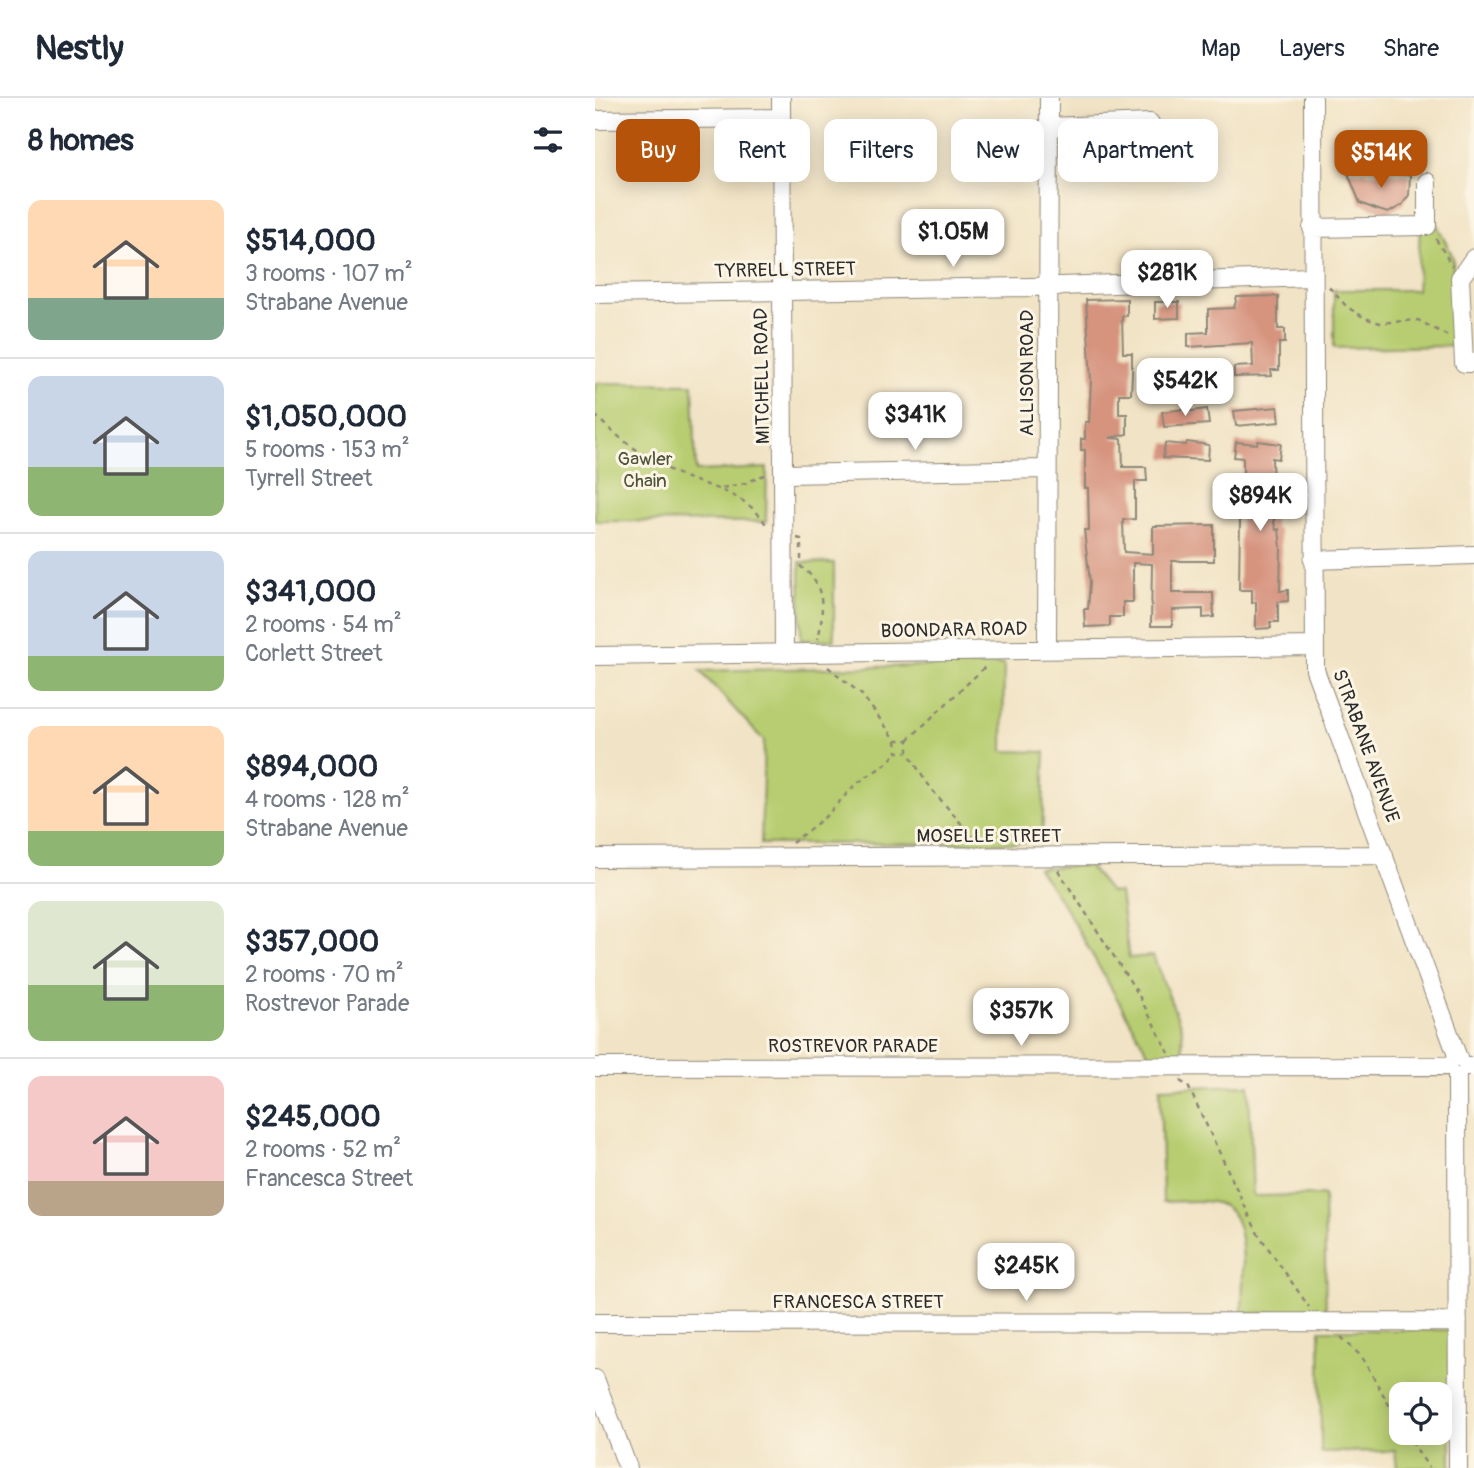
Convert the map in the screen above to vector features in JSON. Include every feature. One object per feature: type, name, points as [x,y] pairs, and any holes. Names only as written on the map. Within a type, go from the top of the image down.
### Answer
[{"type":"street","name":"MITCHELL ROAD","points":[[781,98],[784,654]]},
{"type":"street","name":"ALLISON ROAD","points":[[1047,649],[1049,98]]},
{"type":"street","name":"STRABANE AVENUE","points":[[1313,98],[1311,283],[1315,670],[1461,1067],[1463,1315],[1458,1468]]},
{"type":"street","points":[[595,120],[781,118]]},
{"type":"street","points":[[1049,127],[1058,127]]},
{"type":"street","points":[[1312,228],[1427,226],[1427,182]]},
{"type":"street","points":[[1469,363],[1462,340],[1460,278],[1474,258]]},
{"type":"street","name":"TYRRELL STREET","points":[[595,294],[1311,283]]},
{"type":"street","points":[[784,470],[1047,469]]},
{"type":"street","points":[[1313,560],[1474,555]]},
{"type":"street","name":"BOONDARA ROAD","points":[[595,656],[1315,646]]},
{"type":"street","name":"MOSELLE STREET","points":[[595,858],[1384,855]]},
{"type":"street","name":"ROSTREVOR PARADE","points":[[595,1067],[1461,1067]]},
{"type":"street","name":"FRANCESCA STREET","points":[[595,1323],[1318,1322],[1463,1315]]},
{"type":"street","points":[[595,1379],[628,1468]]},
{"type":"path","points":[[1427,226],[1460,278]]},
{"type":"path","points":[[1311,283],[1332,287],[1347,307],[1380,323],[1417,320],[1442,331],[1450,339],[1462,340]]},
{"type":"path","points":[[595,415],[657,463],[681,475],[722,488],[742,501],[768,526],[768,533],[801,539],[801,568],[810,573],[823,603],[818,654],[831,671],[862,695],[896,740],[897,752],[886,764],[856,783],[825,817],[789,845],[783,857]]},
{"type":"path","points":[[722,488],[784,470]]},
{"type":"path","points":[[982,846],[944,806],[908,752],[908,740],[954,693],[985,669],[995,651]]},
{"type":"path","points":[[896,740],[908,740]]},
{"type":"path","points":[[897,752],[908,752]]},
{"type":"path","points":[[1049,857],[1137,992],[1179,1067],[1179,1080],[1188,1086],[1257,1232],[1318,1322],[1333,1329],[1362,1357],[1389,1404]]},
{"type":"path","points":[[1414,1445],[1429,1468]]},
{"type":"green space","points":[[1436,223],[1453,257],[1454,346],[1334,348],[1334,290],[1417,290],[1420,227]]},
{"type":"green space","name":"Gawler Chain","points":[[595,383],[693,384],[696,471],[767,468],[766,522],[595,521]]},
{"type":"green space","points":[[800,562],[834,563],[834,640],[801,640]]},
{"type":"green space","points":[[1004,664],[1003,751],[1045,752],[1042,843],[761,844],[764,741],[700,671]]},
{"type":"green space","points":[[1088,865],[1110,892],[1120,893],[1129,958],[1153,956],[1182,1029],[1183,1059],[1151,1058],[1065,907],[1038,868]]},
{"type":"green space","points":[[1249,1085],[1253,1196],[1324,1195],[1326,1312],[1242,1313],[1243,1257],[1239,1228],[1234,1216],[1227,1208],[1213,1202],[1163,1202],[1160,1088]]},
{"type":"green space","points":[[1320,1330],[1450,1330],[1450,1382],[1389,1382],[1389,1445],[1451,1445],[1451,1468],[1397,1468],[1395,1451],[1321,1452]]},
{"type":"building","points":[[1347,171],[1410,175],[1409,195],[1402,205],[1388,213],[1375,209],[1360,203]]},
{"type":"building","points":[[1278,296],[1278,329],[1285,329],[1285,343],[1279,343],[1279,370],[1271,370],[1272,376],[1234,377],[1234,367],[1253,366],[1252,343],[1188,347],[1188,333],[1208,332],[1208,309],[1234,308],[1237,297]]},
{"type":"building","points":[[1127,299],[1127,316],[1122,316],[1123,353],[1132,353],[1131,394],[1119,394],[1119,414],[1127,414],[1127,434],[1110,438],[1122,439],[1123,467],[1146,467],[1147,481],[1135,481],[1135,519],[1123,520],[1124,552],[1153,554],[1153,526],[1214,525],[1214,561],[1172,561],[1172,593],[1213,593],[1214,617],[1203,618],[1203,609],[1172,610],[1172,626],[1151,626],[1152,564],[1133,563],[1133,602],[1123,602],[1123,617],[1110,617],[1110,626],[1085,627],[1084,609],[1088,609],[1090,582],[1084,530],[1089,530],[1085,450],[1081,450],[1081,439],[1085,439],[1085,422],[1089,422],[1091,381],[1086,300]]},
{"type":"building","points":[[1155,302],[1179,302],[1179,318],[1155,319]]},
{"type":"building","points":[[1278,407],[1280,422],[1236,426],[1234,411]]},
{"type":"building","points":[[1184,409],[1185,412],[1207,409],[1209,424],[1164,427],[1162,412]]},
{"type":"building","points":[[1258,441],[1281,444],[1279,459],[1272,458],[1274,522],[1276,530],[1279,529],[1281,548],[1280,591],[1288,590],[1288,601],[1278,602],[1278,622],[1270,622],[1271,628],[1256,629],[1256,602],[1252,603],[1252,590],[1239,590],[1240,517],[1237,517],[1237,507],[1250,507],[1250,486],[1243,486],[1243,458],[1234,457],[1236,442],[1257,444]]},
{"type":"building","points":[[1187,442],[1209,445],[1208,460],[1163,458],[1165,443],[1186,445]]}]
